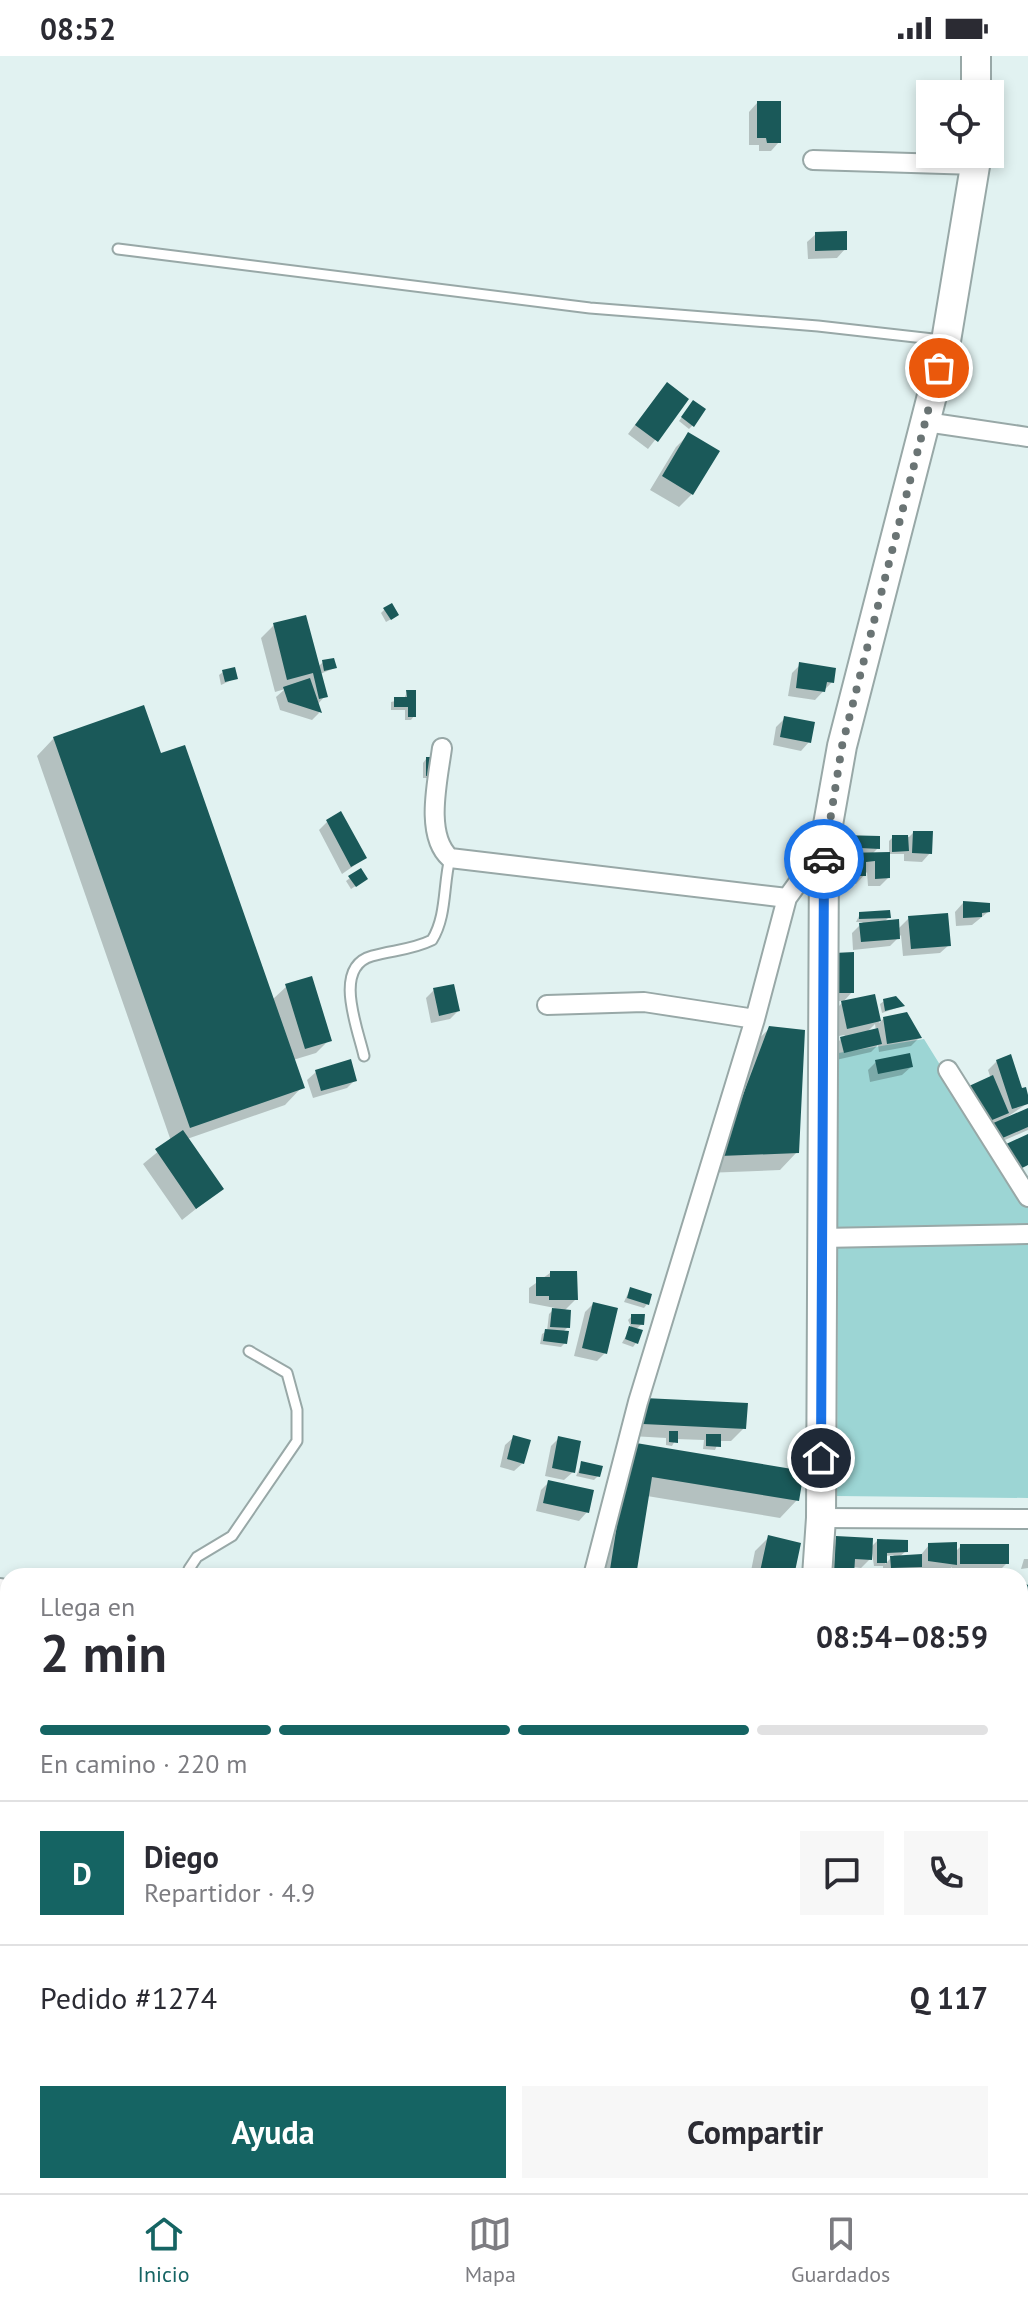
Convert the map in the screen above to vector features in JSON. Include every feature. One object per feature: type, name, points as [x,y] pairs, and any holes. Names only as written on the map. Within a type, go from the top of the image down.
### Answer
[{"type":"main road","points":[[976,56],[976,80]]},
{"type":"main road","points":[[817,1568],[816,1538],[821,1518],[824,847],[842,746],[946,341],[976,168]]},
{"type":"main road","points":[[821,1518],[829,1537],[830,1568]]},
{"type":"street","points":[[813,160],[916,160]]},
{"type":"street","points":[[926,422],[1028,437]]},
{"type":"street","points":[[442,748],[437,836],[441,850],[450,858],[787,898]]},
{"type":"street","points":[[595,1568],[642,1387],[755,1019],[787,898],[824,847]]},
{"type":"street","points":[[547,1005],[644,1002],[755,1019]]},
{"type":"street","points":[[948,1070],[1028,1197]]},
{"type":"street","points":[[821,1238],[1028,1234]]},
{"type":"street","points":[[821,1518],[1028,1519]]},
{"type":"lane","points":[[118,249],[590,308],[818,326],[946,341]]},
{"type":"lane","points":[[364,1056],[348,986],[355,967],[368,957],[414,949],[432,940],[443,912],[443,885],[450,858]]},
{"type":"lane","points":[[190,1568],[197,1557],[232,1536],[297,1441],[297,1410],[287,1373],[249,1351]]},
{"type":"shaded area","points":[[924,1039],[1028,1207],[1028,1231],[828,1233],[826,1055]]},
{"type":"shaded area","points":[[838,1241],[1028,1243],[1028,1498],[837,1496]]},
{"type":"building","points":[[757,101],[781,101],[781,143],[767,143],[766,138],[757,138]]},
{"type":"building","points":[[847,231],[847,250],[815,251],[815,232]]},
{"type":"building","points":[[667,382],[689,399],[658,442],[635,425]]},
{"type":"building","points":[[693,400],[706,409],[694,427],[681,417]]},
{"type":"building","points":[[688,432],[720,451],[693,495],[662,476]]},
{"type":"building","points":[[392,603],[399,615],[391,620],[383,608]]},
{"type":"building","points":[[306,615],[328,697],[319,699],[313,673],[287,680],[273,623]]},
{"type":"building","points":[[334,658],[337,668],[324,671],[322,660]]},
{"type":"building","points":[[799,662],[836,668],[834,683],[827,682],[825,692],[796,688]]},
{"type":"building","points":[[235,667],[238,679],[225,682],[222,670]]},
{"type":"building","points":[[310,678],[322,713],[288,702],[283,687]]},
{"type":"building","points":[[406,690],[416,690],[416,717],[408,717],[408,707],[394,707],[394,697],[407,697]]},
{"type":"building","points":[[144,705],[161,753],[185,745],[305,1088],[190,1128],[53,737]]},
{"type":"building","points":[[784,716],[815,722],[811,743],[780,737]]},
{"type":"building","points":[[426,757],[434,757],[434,776],[426,776]]},
{"type":"building","points":[[341,811],[367,858],[351,867],[326,820]]},
{"type":"building","points":[[913,831],[933,831],[932,854],[912,853]]},
{"type":"building","points":[[840,835],[880,836],[880,849],[840,847]]},
{"type":"building","points":[[892,835],[908,835],[909,851],[892,852]]},
{"type":"building","points":[[890,852],[890,878],[875,879],[875,861],[866,862],[866,876],[844,876],[843,853]]},
{"type":"building","points":[[361,868],[368,879],[356,887],[348,876]]},
{"type":"building","points":[[963,901],[990,903],[990,912],[982,913],[982,917],[963,918]]},
{"type":"building","points":[[890,910],[891,918],[859,919],[859,912]]},
{"type":"building","points":[[948,913],[951,946],[911,949],[908,916]]},
{"type":"building","points":[[899,919],[900,939],[861,942],[859,923]]},
{"type":"building","points":[[854,952],[854,993],[834,993],[834,953]]},
{"type":"building","points":[[312,976],[332,1041],[305,1049],[285,984]]},
{"type":"building","points":[[454,984],[460,1011],[439,1016],[433,988]]},
{"type":"building","points":[[875,994],[881,1021],[847,1029],[841,1001]]},
{"type":"building","points":[[896,996],[905,1006],[885,1011],[883,999]]},
{"type":"building","points":[[907,1012],[922,1038],[887,1044],[883,1017]]},
{"type":"building","points":[[769,1026],[805,1030],[799,1153],[720,1156]]},
{"type":"building","points":[[878,1028],[882,1044],[844,1053],[840,1037]]},
{"type":"building","points":[[910,1053],[913,1067],[878,1074],[875,1060]]},
{"type":"building","points":[[1011,1054],[1022,1088],[1026,1087],[1028,1095],[1028,1104],[1012,1109],[996,1060]]},
{"type":"building","points":[[351,1059],[357,1081],[321,1091],[315,1070]]},
{"type":"building","points":[[993,1075],[1009,1113],[985,1123],[969,1086]]},
{"type":"building","points":[[1028,1108],[1028,1127],[998,1140],[991,1124]]},
{"type":"building","points":[[183,1130],[224,1189],[196,1209],[155,1149]]},
{"type":"building","points":[[1028,1134],[1028,1165],[1018,1170],[1004,1145]]},
{"type":"building","points":[[550,1271],[577,1271],[578,1300],[549,1300],[549,1296],[536,1296],[536,1277],[550,1277]]},
{"type":"building","points":[[630,1287],[652,1294],[649,1305],[627,1298]]},
{"type":"building","points":[[593,1302],[618,1308],[607,1354],[582,1348]]},
{"type":"building","points":[[552,1308],[571,1310],[570,1328],[550,1327]]},
{"type":"building","points":[[631,1314],[645,1314],[644,1325],[631,1324]]},
{"type":"building","points":[[629,1326],[643,1330],[638,1344],[625,1339]]},
{"type":"building","points":[[545,1329],[569,1331],[567,1344],[543,1341]]},
{"type":"building","points":[[644,1398],[748,1403],[746,1429],[643,1424]]},
{"type":"building","points":[[669,1431],[678,1431],[678,1443],[669,1442]]},
{"type":"building","points":[[706,1434],[721,1434],[721,1447],[706,1446]]},
{"type":"building","points":[[513,1435],[531,1440],[524,1464],[507,1459]]},
{"type":"building","points":[[558,1436],[581,1441],[575,1473],[552,1468]]},
{"type":"building","points":[[630,1442],[804,1471],[799,1501],[652,1477],[637,1568],[610,1568]]},
{"type":"building","points":[[581,1461],[603,1466],[600,1477],[579,1473]]},
{"type":"building","points":[[548,1480],[594,1490],[589,1513],[543,1503]]},
{"type":"building","points":[[768,1535],[801,1543],[796,1568],[761,1568]]},
{"type":"building","points":[[836,1536],[873,1538],[872,1560],[855,1559],[854,1568],[834,1568]]},
{"type":"building","points":[[877,1539],[908,1540],[908,1552],[887,1553],[887,1563],[877,1563]]},
{"type":"building","points":[[957,1542],[957,1565],[928,1561],[928,1543]]},
{"type":"building","points":[[960,1544],[1009,1544],[1009,1564],[960,1564]]},
{"type":"building","points":[[922,1554],[922,1567],[891,1568],[890,1556]]},
{"type":"way so far","points":[[824,859],[842,746],[939,368]]},
{"type":"route","points":[[821,1458],[824,859]]}]
